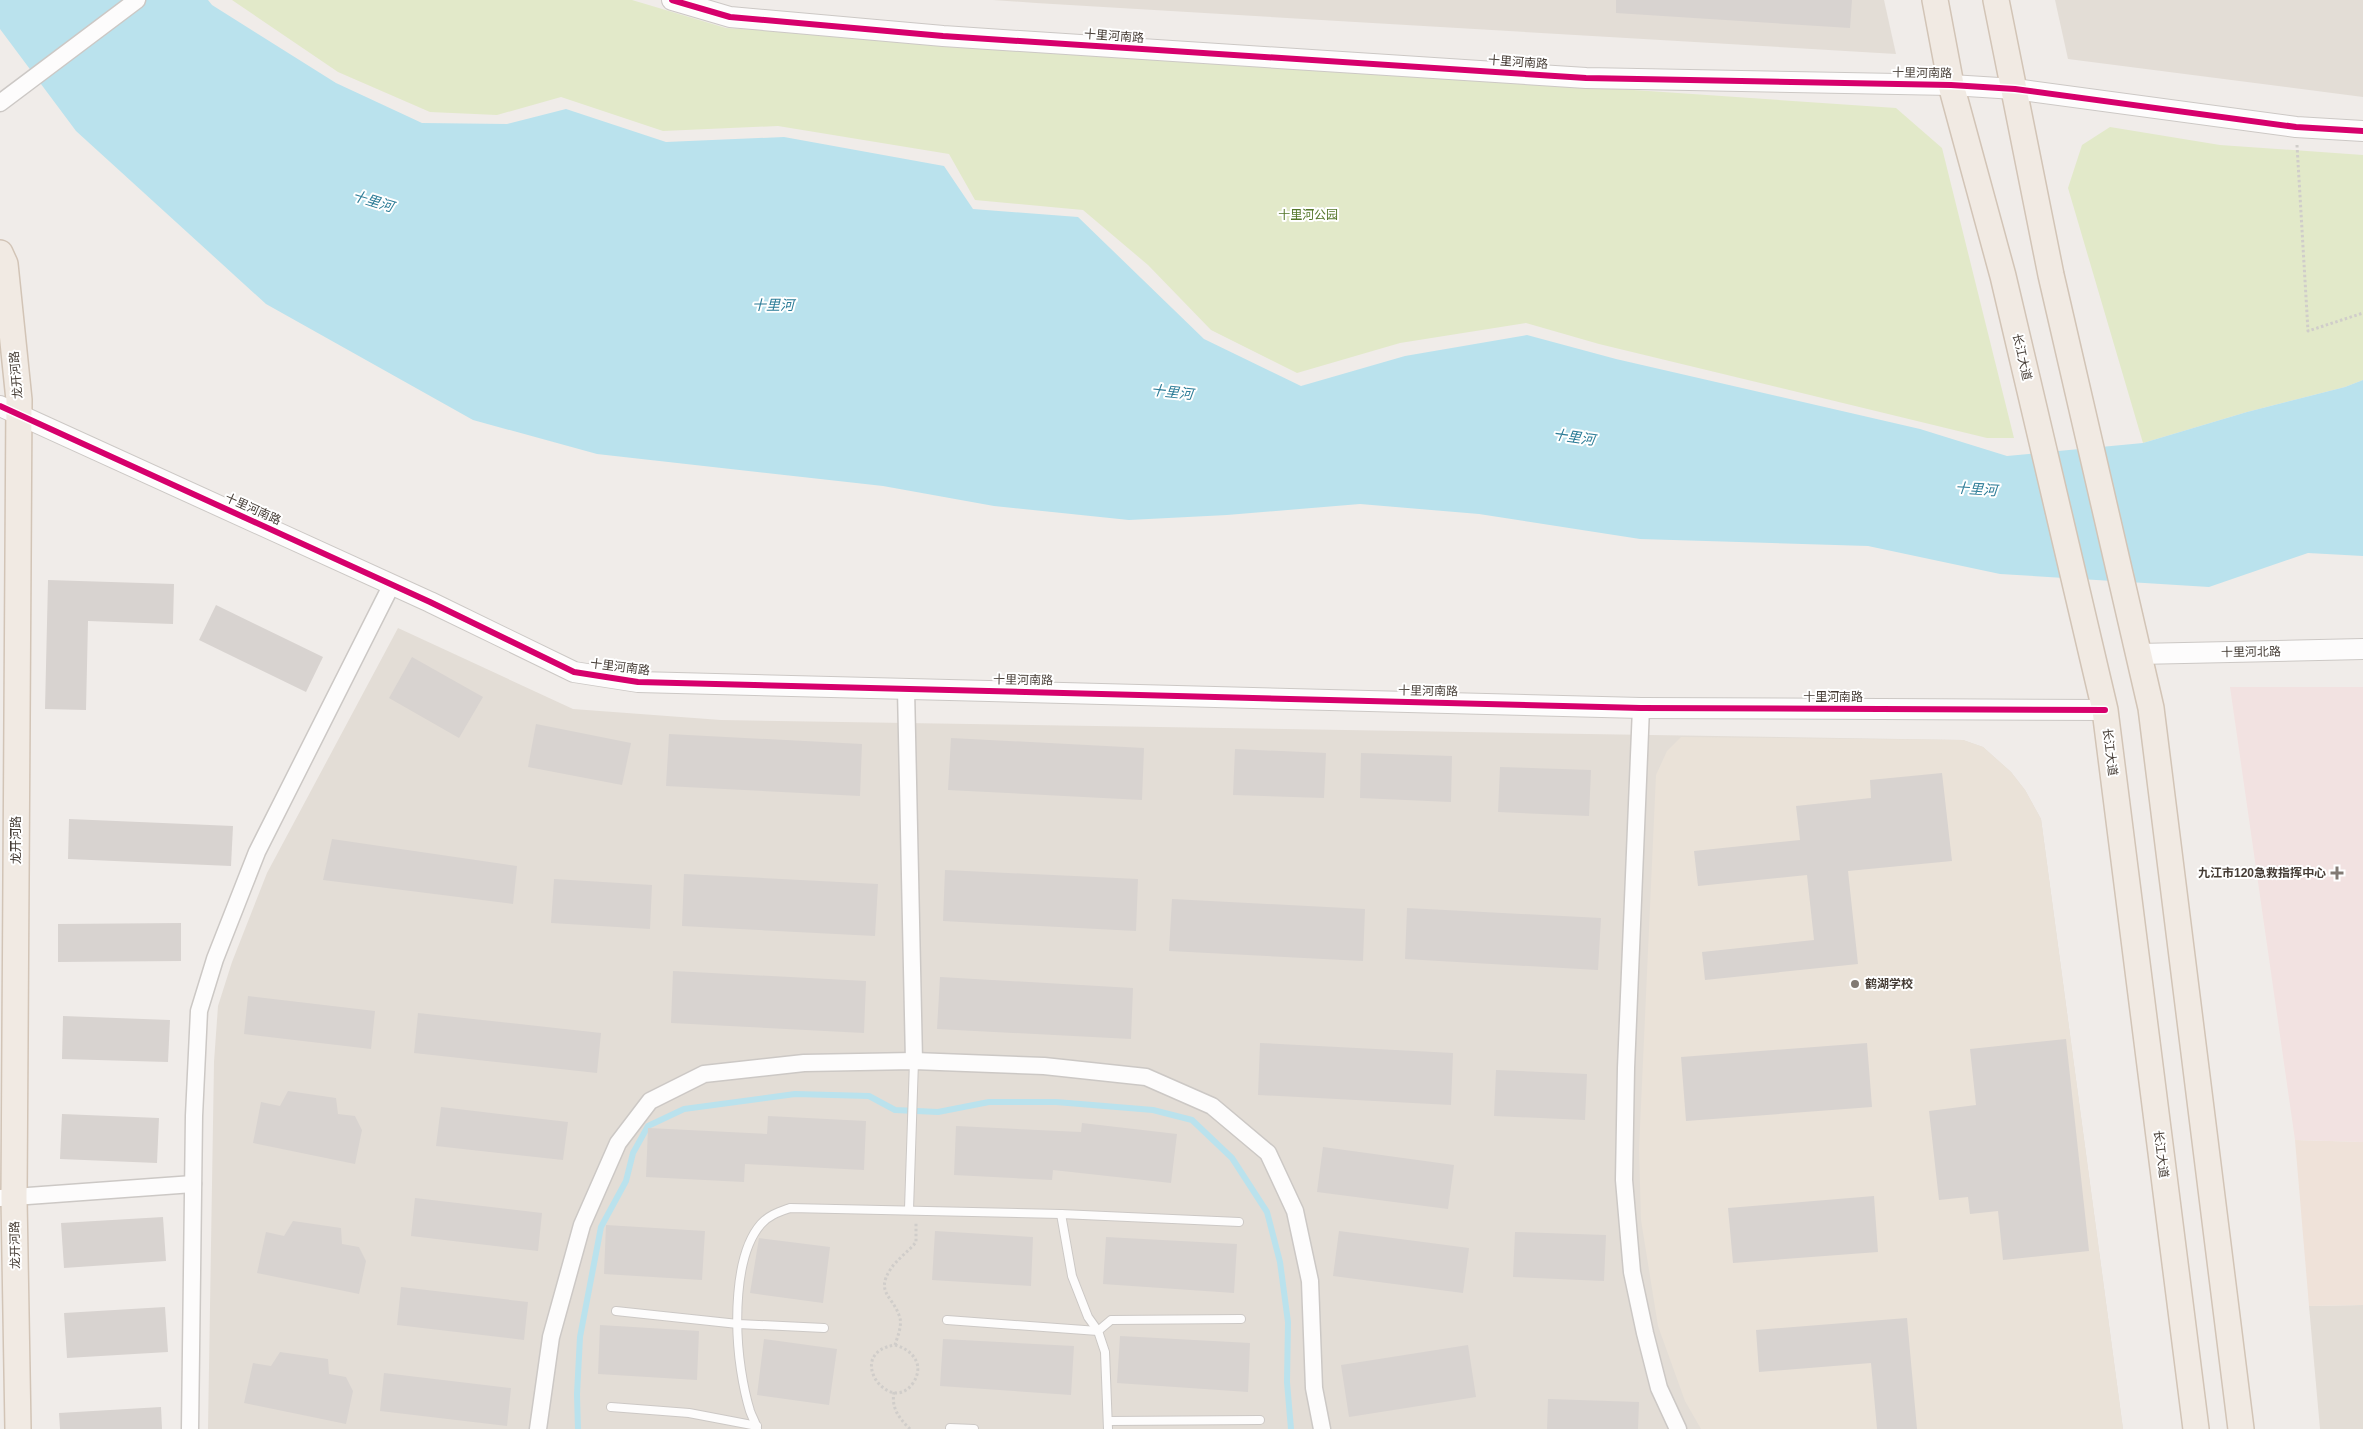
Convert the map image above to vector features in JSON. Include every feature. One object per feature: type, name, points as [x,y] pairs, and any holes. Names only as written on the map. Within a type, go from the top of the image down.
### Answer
[{"type":"main road","name":"长江大道","points":[[1935,0],[1951,85],[2004,276],[2105,710],[2196,1429]]},
{"type":"main road","points":[[1996,0],[2051,275],[2151,708],[2241,1429]]},
{"type":"main road","name":"龙开河路","points":[[0,253],[5,264],[10,410],[7,1198],[18,1429]]},
{"type":"street","points":[[0,103],[137,0]]},
{"type":"street","name":"十里河南路","points":[[672,0],[730,17],[943,36],[1586,78],[1951,85],[2015,89],[2296,127],[2363,131]]},
{"type":"street","name":"十里河南路","points":[[10,410],[392,584],[574,672],[638,682],[1641,708],[2105,710]]},
{"type":"street","points":[[190,1429],[193,1184],[199,1011],[215,959],[257,852],[392,584]]},
{"type":"street","name":"十里河北路","points":[[2138,654],[2363,650]]},
{"type":"street","points":[[906,689],[914,1061]]},
{"type":"street","points":[[1641,708],[1626,1068],[1624,1180],[1632,1272],[1645,1333],[1659,1388],[1678,1429]]},
{"type":"street","points":[[538,1429],[551,1337],[582,1225],[618,1143],[650,1101],[704,1074],[804,1063],[914,1061],[1044,1066],[1146,1077],[1212,1106],[1268,1153],[1295,1211],[1310,1281],[1314,1388],[1322,1429]]},
{"type":"street","points":[[7,1198],[193,1184]]},
{"type":"lane","points":[[909,1209],[914,1061]]},
{"type":"lane","points":[[757,1428],[750,1412],[741,1370],[738,1324],[742,1265],[748,1244],[760,1225],[773,1214],[790,1208],[909,1209],[1239,1222]]},
{"type":"lane","points":[[1061,1214],[1072,1276],[1088,1317],[1098,1331],[1105,1352],[1108,1425],[1260,1420]]},
{"type":"lane","points":[[616,1311],[738,1324],[824,1328]]},
{"type":"lane","points":[[947,1320],[1098,1331],[1111,1320],[1241,1319]]},
{"type":"lane","points":[[611,1408],[689,1413],[757,1428]]},
{"type":"lane","points":[[950,1428],[974,1429]]},
{"type":"path","points":[[2296,127],[2308,331],[2363,313]]},
{"type":"path","points":[[895,1345],[901,1323],[900,1315],[885,1294],[885,1281],[890,1269],[916,1242],[916,1225],[909,1209]]},
{"type":"path","points":[[895,1345],[910,1351],[917,1362],[918,1369],[908,1388],[901,1392],[894,1392],[879,1386],[874,1380],[871,1367],[882,1348],[895,1345]]},
{"type":"path","points":[[894,1392],[893,1407],[901,1420],[910,1429]]},
{"type":"shaded area","points":[[993,0],[1884,0],[1896,54],[1036,3]]},
{"type":"shaded area","points":[[2055,0],[2363,0],[2363,97],[2068,59]]},
{"type":"shaded area","points":[[398,628],[573,709],[721,720],[1963,740],[1983,747],[2011,772],[2025,790],[2041,819],[2123,1429],[208,1429],[214,1062],[218,1006],[232,962],[267,873]]},
{"type":"shaded area","points":[[2230,687],[2363,687],[2363,1142],[2295,1140]]},
{"type":"shaded area","name":"鹤湖学校","points":[[1681,737],[1963,740],[1983,747],[2011,772],[2025,790],[2041,819],[2123,1429],[1701,1429],[1685,1401],[1658,1326],[1641,1220],[1639,1149],[1656,775],[1667,751]]},
{"type":"shaded area","points":[[2295,1140],[2363,1142],[2363,1305],[2309,1306]]},
{"type":"shaded area","points":[[2363,1305],[2363,1429],[2320,1429],[2309,1306]]},
{"type":"green space","name":"十里河公园","points":[[232,0],[632,0],[726,28],[1896,108],[1942,148],[2014,438],[1987,438],[1599,344],[1526,323],[1400,343],[1297,373],[1211,330],[1148,265],[1083,210],[975,200],[949,154],[778,126],[663,131],[561,97],[497,115],[430,112],[338,72]]},
{"type":"green space","points":[[2110,127],[2220,145],[2363,155],[2363,380],[2345,387],[2247,412],[2143,443],[2068,188],[2082,145]]},
{"type":"water","name":"十里河","points":[[0,0],[208,0],[212,5],[336,83],[422,123],[507,124],[566,109],[666,142],[784,137],[944,166],[973,209],[1078,217],[1204,339],[1301,386],[1405,356],[1527,335],[1616,359],[1920,429],[2007,456],[2143,443],[2247,412],[2345,387],[2363,380],[2363,556],[2308,553],[2209,587],[2000,574],[1868,546],[1640,539],[1479,514],[1360,504],[1227,515],[1129,520],[994,506],[883,486],[597,454],[473,420],[266,304],[76,131],[0,29]]},
{"type":"building","points":[[1616,0],[1852,0],[1850,28],[1616,13]]},
{"type":"building","points":[[48,580],[174,584],[173,624],[88,621],[86,710],[45,709]]},
{"type":"building","points":[[216,605],[323,657],[306,692],[199,640]]},
{"type":"building","points":[[412,657],[483,697],[459,738],[389,698]]},
{"type":"building","points":[[536,724],[631,743],[622,785],[528,767]]},
{"type":"building","points":[[669,734],[862,744],[860,796],[666,786]]},
{"type":"building","points":[[951,738],[1144,748],[1142,800],[948,790]]},
{"type":"building","points":[[1235,749],[1326,753],[1324,798],[1233,795]]},
{"type":"building","points":[[1361,753],[1452,756],[1451,802],[1360,798]]},
{"type":"building","points":[[1500,767],[1591,770],[1589,816],[1498,812]]},
{"type":"building","points":[[1942,773],[1952,861],[1848,871],[1858,964],[1705,980],[1702,952],[1814,940],[1807,875],[1698,886],[1694,851],[1800,840],[1796,806],[1871,798],[1870,780]]},
{"type":"building","points":[[69,819],[233,826],[231,866],[68,859]]},
{"type":"building","points":[[332,839],[517,866],[513,904],[323,880]]},
{"type":"building","points":[[945,870],[1138,879],[1136,931],[943,921]]},
{"type":"building","points":[[684,874],[878,884],[875,936],[682,926]]},
{"type":"building","points":[[554,879],[652,885],[650,929],[551,923]]},
{"type":"building","points":[[1172,899],[1365,909],[1363,961],[1169,951]]},
{"type":"building","points":[[1407,908],[1601,918],[1598,970],[1405,959]]},
{"type":"building","points":[[181,923],[181,961],[58,962],[58,924]]},
{"type":"building","points":[[673,971],[866,981],[864,1033],[671,1023]]},
{"type":"building","points":[[940,977],[1133,988],[1131,1039],[937,1029]]},
{"type":"building","points":[[248,996],[375,1011],[371,1049],[244,1034]]},
{"type":"building","points":[[418,1013],[601,1033],[597,1073],[414,1053]]},
{"type":"building","points":[[63,1016],[170,1020],[168,1062],[62,1059]]},
{"type":"building","points":[[2066,1039],[2089,1251],[2003,1260],[1998,1211],[1970,1214],[1968,1197],[1939,1200],[1929,1111],[1976,1105],[1970,1049]]},
{"type":"building","points":[[1260,1043],[1453,1053],[1451,1105],[1258,1095]]},
{"type":"building","points":[[1867,1043],[1872,1107],[1686,1121],[1681,1057]]},
{"type":"building","points":[[1496,1070],[1587,1074],[1585,1120],[1494,1116]]},
{"type":"building","points":[[288,1091],[336,1098],[338,1114],[355,1116],[362,1130],[355,1164],[253,1143],[261,1102],[280,1106]]},
{"type":"building","points":[[441,1107],[568,1122],[563,1160],[436,1146]]},
{"type":"building","points":[[62,1114],[159,1118],[157,1163],[60,1159]]},
{"type":"building","points":[[768,1116],[866,1121],[864,1170],[745,1164],[744,1182],[646,1177],[648,1128],[767,1134]]},
{"type":"building","points":[[1082,1123],[1177,1134],[1171,1183],[1053,1170],[1052,1180],[954,1175],[956,1126],[1081,1132]]},
{"type":"building","points":[[1323,1147],[1454,1165],[1448,1209],[1317,1192]]},
{"type":"building","points":[[1874,1196],[1878,1252],[1733,1263],[1728,1208]]},
{"type":"building","points":[[415,1198],[542,1213],[538,1251],[411,1236]]},
{"type":"building","points":[[163,1217],[166,1261],[64,1268],[61,1223]]},
{"type":"building","points":[[293,1221],[341,1228],[342,1244],[359,1247],[366,1261],[359,1294],[257,1273],[266,1232],[284,1236]]},
{"type":"building","points":[[606,1225],[705,1231],[702,1280],[604,1274]]},
{"type":"building","points":[[935,1231],[1033,1237],[1031,1286],[932,1280]]},
{"type":"building","points":[[1339,1231],[1469,1248],[1463,1293],[1333,1276]]},
{"type":"building","points":[[1515,1232],[1606,1235],[1604,1281],[1513,1277]]},
{"type":"building","points":[[1106,1237],[1237,1244],[1234,1293],[1103,1284]]},
{"type":"building","points":[[759,1238],[830,1247],[823,1303],[750,1293]]},
{"type":"building","points":[[401,1287],[528,1302],[524,1340],[397,1325]]},
{"type":"building","points":[[165,1307],[168,1352],[67,1358],[64,1313]]},
{"type":"building","points":[[1907,1318],[1917,1429],[1877,1429],[1871,1363],[1759,1372],[1756,1330]]},
{"type":"building","points":[[600,1325],[699,1331],[697,1380],[598,1374]]},
{"type":"building","points":[[1120,1336],[1250,1343],[1248,1392],[1117,1383]]},
{"type":"building","points":[[764,1339],[837,1349],[829,1405],[757,1395]]},
{"type":"building","points":[[943,1339],[1074,1346],[1071,1395],[940,1386]]},
{"type":"building","points":[[1468,1345],[1476,1397],[1349,1417],[1341,1365]]},
{"type":"building","points":[[280,1352],[328,1359],[329,1374],[346,1377],[353,1391],[346,1424],[244,1403],[253,1363],[271,1366]]},
{"type":"building","points":[[384,1373],[511,1388],[507,1426],[380,1411]]},
{"type":"building","points":[[1548,1399],[1639,1402],[1638,1429],[1547,1429]]},
{"type":"building","points":[[161,1407],[162,1429],[60,1429],[59,1413]]},
{"type":"waterway","points":[[578,1429],[577,1394],[580,1337],[601,1227],[626,1181],[633,1153],[648,1126],[684,1109],[795,1094],[869,1096],[895,1110],[938,1112],[989,1102],[1056,1102],[1153,1110],[1192,1120],[1232,1158],[1267,1212],[1280,1262],[1288,1322],[1287,1382],[1291,1429]]},
{"type":"cycle path","points":[[672,0],[730,17],[943,36],[1586,78],[1951,85],[2015,89],[2296,127],[2363,131]]},
{"type":"cycle path","points":[[0,406],[430,602],[574,672],[638,682],[1641,708],[2105,710]]},
{"type":"place","name":"九江市120急救指挥中心","points":[[2337,873]]},
{"type":"place","name":"鹤湖学校","points":[[1855,984]]}]
